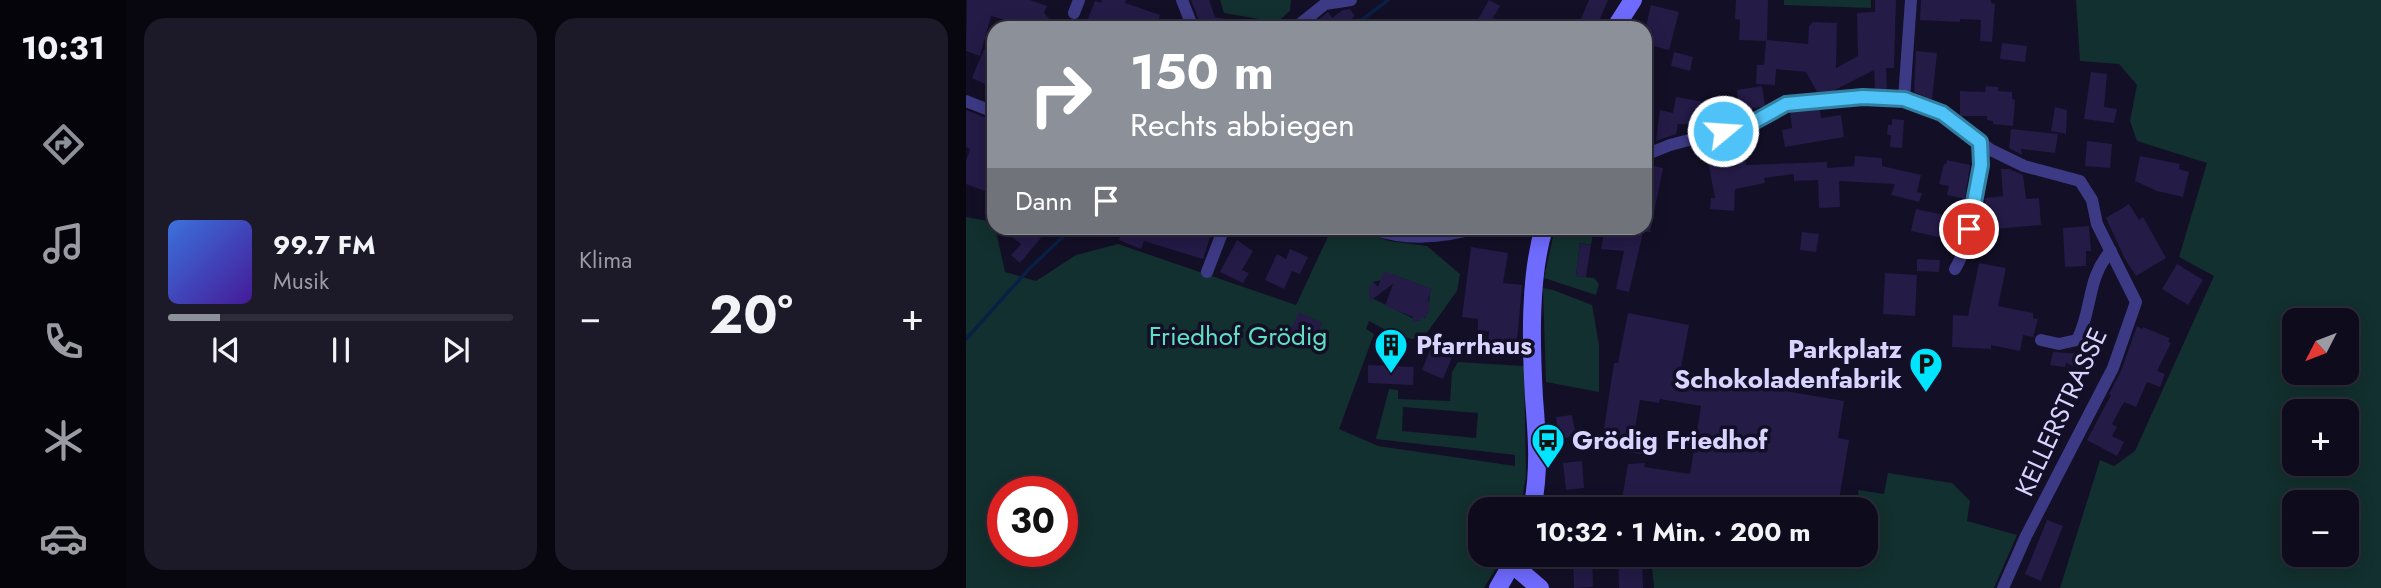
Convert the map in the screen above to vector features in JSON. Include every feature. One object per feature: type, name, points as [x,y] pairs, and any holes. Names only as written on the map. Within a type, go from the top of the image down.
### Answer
[{"type":"main road","points":[[1620,21],[1633,0]]},
{"type":"main road","points":[[1534,497],[1538,472],[1534,386],[1534,273],[1542,235]]},
{"type":"main road","points":[[1498,588],[1511,567]]},
{"type":"main road","points":[[1522,567],[1541,588]]},
{"type":"street","points":[[1074,13],[1079,0]]},
{"type":"street","points":[[1182,0],[1190,21]]},
{"type":"street","points":[[1304,21],[1325,4],[1350,0]]},
{"type":"street","points":[[1904,99],[1911,0]]},
{"type":"street","name":"KELLERSTRASSE","points":[[1652,152],[1750,124],[1786,104],[1839,98],[1904,99],[1942,113],[1980,142],[2024,166],[2080,181],[2092,200],[2097,224],[2136,302],[2113,368],[2026,536],[2003,588]]},
{"type":"street","points":[[966,101],[987,109]]},
{"type":"street","points":[[1955,269],[1966,245],[1981,165],[1980,142]]},
{"type":"street","points":[[1207,272],[1221,235]]},
{"type":"street","points":[[1402,235],[1427,238],[1453,235]]},
{"type":"street","points":[[2041,340],[2059,344],[2077,340],[2082,331],[2097,270],[2111,251]]},
{"type":"green space","points":[[1220,0],[1291,0],[1290,11],[1278,21],[1224,13]]},
{"type":"green space","points":[[1784,0],[1871,0],[1871,8],[1784,5]]},
{"type":"green space","points":[[2076,0],[2381,0],[2381,588],[2060,588],[2100,460],[2114,466],[2135,451],[2214,276],[2179,257],[2207,163],[2137,141],[2130,121],[2137,85],[2119,64],[2080,61]]},
{"type":"green space","name":"Friedhof Grödig","points":[[966,217],[987,221],[987,235],[997,235],[1005,272],[1036,281],[1076,255],[1118,244],[1296,305],[1329,235],[1371,235],[1389,241],[1427,246],[1460,274],[1457,291],[1426,334],[1413,339],[1397,336],[1369,321],[1366,329],[1374,334],[1339,429],[1378,446],[1515,466],[1515,455],[1376,439],[1389,389],[1398,390],[1398,399],[1450,401],[1452,372],[1458,362],[1524,366],[1526,477],[1522,497],[1468,497],[1468,567],[1497,567],[1484,588],[966,588]],"holes":[[[1405,279],[1431,289],[1428,311],[1425,318],[1420,317],[1418,321],[1372,298],[1369,291],[1373,282]],[[1299,313],[1322,323],[1311,348],[1288,338]],[[1403,407],[1478,413],[1476,438],[1402,431]]]},
{"type":"green space","points":[[1553,235],[1593,235],[1591,245],[1580,243],[1576,276],[1594,278],[1599,284],[1596,295],[1544,278]]},
{"type":"green space","points":[[1543,288],[1592,305],[1599,345],[1599,392],[1546,382]]},
{"type":"green space","points":[[1888,473],[1952,483],[1970,501],[1967,521],[2017,535],[1994,588],[1654,588],[1652,567],[1878,567],[1878,497],[1859,497],[1858,490],[1884,494]]},
{"type":"building","points":[[967,0],[1030,0],[1047,6],[1044,13],[1051,21],[1008,21],[991,16],[987,21],[980,56],[966,51]]},
{"type":"building","points":[[1102,0],[1126,0],[1125,3],[1160,15],[1158,21],[1087,21],[1095,1],[1101,3]]},
{"type":"building","points":[[1191,0],[1209,0],[1215,17],[1238,21],[1199,21]]},
{"type":"building","points":[[1489,0],[1500,6],[1493,18],[1500,21],[1477,21]]},
{"type":"building","points":[[1589,0],[1608,0],[1599,21],[1580,21]]},
{"type":"building","points":[[1736,0],[1768,0],[1767,40],[1808,44],[1809,26],[1813,22],[1837,23],[1836,68],[1858,56],[1857,13],[1875,12],[1875,0],[1896,0],[1894,68],[1886,68],[1887,89],[1875,89],[1874,70],[1833,91],[1817,92],[1806,72],[1776,69],[1775,85],[1756,84],[1757,65],[1764,65],[1766,41],[1739,40],[1740,20],[1735,19]]},
{"type":"building","points":[[1921,0],[1991,0],[1991,3],[1995,4],[1992,42],[1980,41],[1981,20],[1920,20]]},
{"type":"building","points":[[1651,5],[1679,12],[1669,50],[1652,46],[1652,21],[1647,21]]},
{"type":"building","points":[[1350,9],[1355,16],[1348,21],[1317,21],[1328,12],[1332,18],[1343,10]]},
{"type":"building","points":[[2002,43],[2027,46],[2025,62],[2000,59]]},
{"type":"building","points":[[984,49],[987,50],[987,85],[972,78]]},
{"type":"building","points":[[1916,51],[1937,53],[1932,100],[1914,92]]},
{"type":"building","points":[[1674,52],[1693,57],[1690,71],[1671,66]]},
{"type":"building","points":[[2091,72],[2107,74],[2104,107],[2117,109],[2114,123],[2084,119]]},
{"type":"building","points":[[1762,86],[1765,106],[1740,111],[1737,90]]},
{"type":"building","points":[[1986,86],[1998,87],[1998,91],[2012,92],[2012,99],[2015,100],[2013,126],[1993,124],[1993,121],[1987,120],[1987,116],[1960,116],[1960,91],[1985,92]]},
{"type":"building","points":[[1676,97],[1715,104],[1711,125],[1678,124],[1676,134],[1656,141],[1660,110],[1673,113]]},
{"type":"building","points":[[2055,107],[2067,110],[2066,134],[2051,131]]},
{"type":"building","points":[[966,110],[987,118],[987,192],[966,184],[966,161],[970,149],[966,147]]},
{"type":"building","points":[[1820,110],[1821,118],[1841,115],[1844,137],[1785,147],[1782,130],[1792,128],[1790,112]]},
{"type":"building","points":[[1892,119],[1904,120],[1902,148],[1890,147],[1891,135],[1887,135]]},
{"type":"building","points":[[2011,129],[2058,134],[2055,153],[2021,149],[2022,155],[2009,148]]},
{"type":"building","points":[[1747,137],[1750,152],[1745,153],[1746,165],[1827,162],[1827,168],[1854,166],[1855,156],[1882,158],[1882,166],[1921,175],[1917,192],[1922,193],[1919,202],[1891,195],[1895,184],[1839,181],[1840,207],[1819,208],[1818,180],[1794,181],[1794,174],[1764,178],[1765,183],[1735,189],[1734,211],[1710,209],[1711,198],[1715,198],[1708,161],[1724,158],[1721,142]]},
{"type":"building","points":[[2087,141],[2112,144],[2110,168],[2085,166]]},
{"type":"building","points":[[2140,156],[2180,164],[2179,169],[2189,172],[2183,197],[2157,191],[2135,181]]},
{"type":"building","points":[[1947,160],[1970,165],[1965,199],[1947,195],[1949,186],[1939,184]]},
{"type":"building","points":[[1652,166],[1663,168],[1652,222]]},
{"type":"building","points":[[2001,169],[2009,169],[2023,175],[2026,199],[2039,198],[2041,225],[1984,230],[1983,239],[1977,238],[1981,219],[1987,220],[1985,198],[2003,196]]},
{"type":"building","points":[[2129,204],[2139,220],[2143,217],[2166,258],[2136,276],[2106,218]]},
{"type":"building","points":[[1916,209],[1963,219],[1959,236],[1953,235],[1952,240],[1911,231]]},
{"type":"building","points":[[2089,226],[2091,251],[2086,251],[2086,266],[2065,267],[2063,228]]},
{"type":"building","points":[[1802,232],[1819,234],[1816,252],[1800,250]]},
{"type":"building","points":[[1043,235],[1020,263],[1011,255],[1021,244],[1012,237]]},
{"type":"building","points":[[1121,235],[1211,235],[1203,259],[1144,241],[1141,249],[1119,240]]},
{"type":"building","points":[[1603,235],[1642,235],[1629,292],[1616,289],[1624,251],[1601,249]]},
{"type":"building","points":[[1237,240],[1253,251],[1242,270],[1249,273],[1243,283],[1220,272]]},
{"type":"building","points":[[1580,243],[1591,245],[1586,277],[1576,276]]},
{"type":"building","points":[[1471,247],[1508,253],[1503,283],[1522,285],[1516,353],[1488,352],[1489,331],[1478,330],[1478,319],[1462,317]]},
{"type":"building","points":[[1290,249],[1308,257],[1300,274],[1292,271],[1284,289],[1265,280],[1277,254],[1286,259]]},
{"type":"building","points":[[1917,259],[1940,260],[1939,272],[1917,271]]},
{"type":"building","points":[[1979,263],[2006,268],[1998,306],[2033,313],[2033,318],[2038,319],[2033,337],[2023,335],[2020,351],[1991,345],[1991,349],[1952,347],[1953,315],[1968,316]]},
{"type":"building","points":[[2177,264],[2203,280],[2188,305],[2162,289]]},
{"type":"building","points":[[1384,271],[1432,289],[1426,317],[1412,323],[1413,317],[1385,306],[1393,284],[1370,301],[1369,288],[1373,282],[1378,287]]},
{"type":"building","points":[[1885,273],[1917,275],[1915,316],[1883,314]]},
{"type":"building","points":[[1299,312],[1322,323],[1311,348],[1287,338]]},
{"type":"building","points":[[1628,313],[1689,325],[1680,373],[1844,401],[1838,438],[1849,440],[1840,497],[1622,497],[1628,464],[1645,463],[1644,467],[1690,474],[1701,406],[1660,399],[1659,403],[1640,400],[1634,433],[1649,435],[1646,455],[1601,448],[1614,363],[1618,363]]},
{"type":"building","points":[[2137,326],[2170,338],[2168,342],[2171,343],[2157,371],[2165,374],[2160,387],[2147,382],[2136,407],[2124,402],[2112,424],[2117,427],[2112,436],[2124,442],[2117,456],[2087,440],[2111,395],[2109,394],[2121,371]]},
{"type":"building","points":[[2089,335],[2105,342],[2090,373],[2066,363],[2065,367],[2050,365],[2053,352],[2082,354]]},
{"type":"building","points":[[1433,342],[1455,350],[1443,379],[1422,370]]},
{"type":"building","name":"Pfarrhaus","points":[[1368,365],[1414,367],[1413,385],[1368,383]]},
{"type":"building","points":[[1572,415],[1576,436],[1559,439],[1556,417]]},
{"type":"building","points":[[1582,461],[1584,488],[1566,490],[1563,463]]},
{"type":"building","points":[[2047,520],[2063,526],[2041,581],[2025,574]]},
{"type":"building","points":[[1573,567],[1592,567],[1593,587],[1574,588]]},
{"type":"building","points":[[1618,567],[1642,567],[1643,588],[1619,588]]},
{"type":"waterway","points":[[1360,21],[1388,0]]},
{"type":"waterway","points":[[966,339],[1029,269],[1065,235]]},
{"type":"place","name":"Pfarrhaus","points":[[1391,375]]},
{"type":"place","name":"Parkplatz Schokoladenfabrik","points":[[1926,394]]},
{"type":"place","name":"Grödig Friedhof","points":[[1548,470]]},
{"type":"route","points":[[1723,131],[1750,124],[1786,104],[1827,99],[1904,99],[1942,113],[1980,142],[1981,165],[1969,229]]}]
